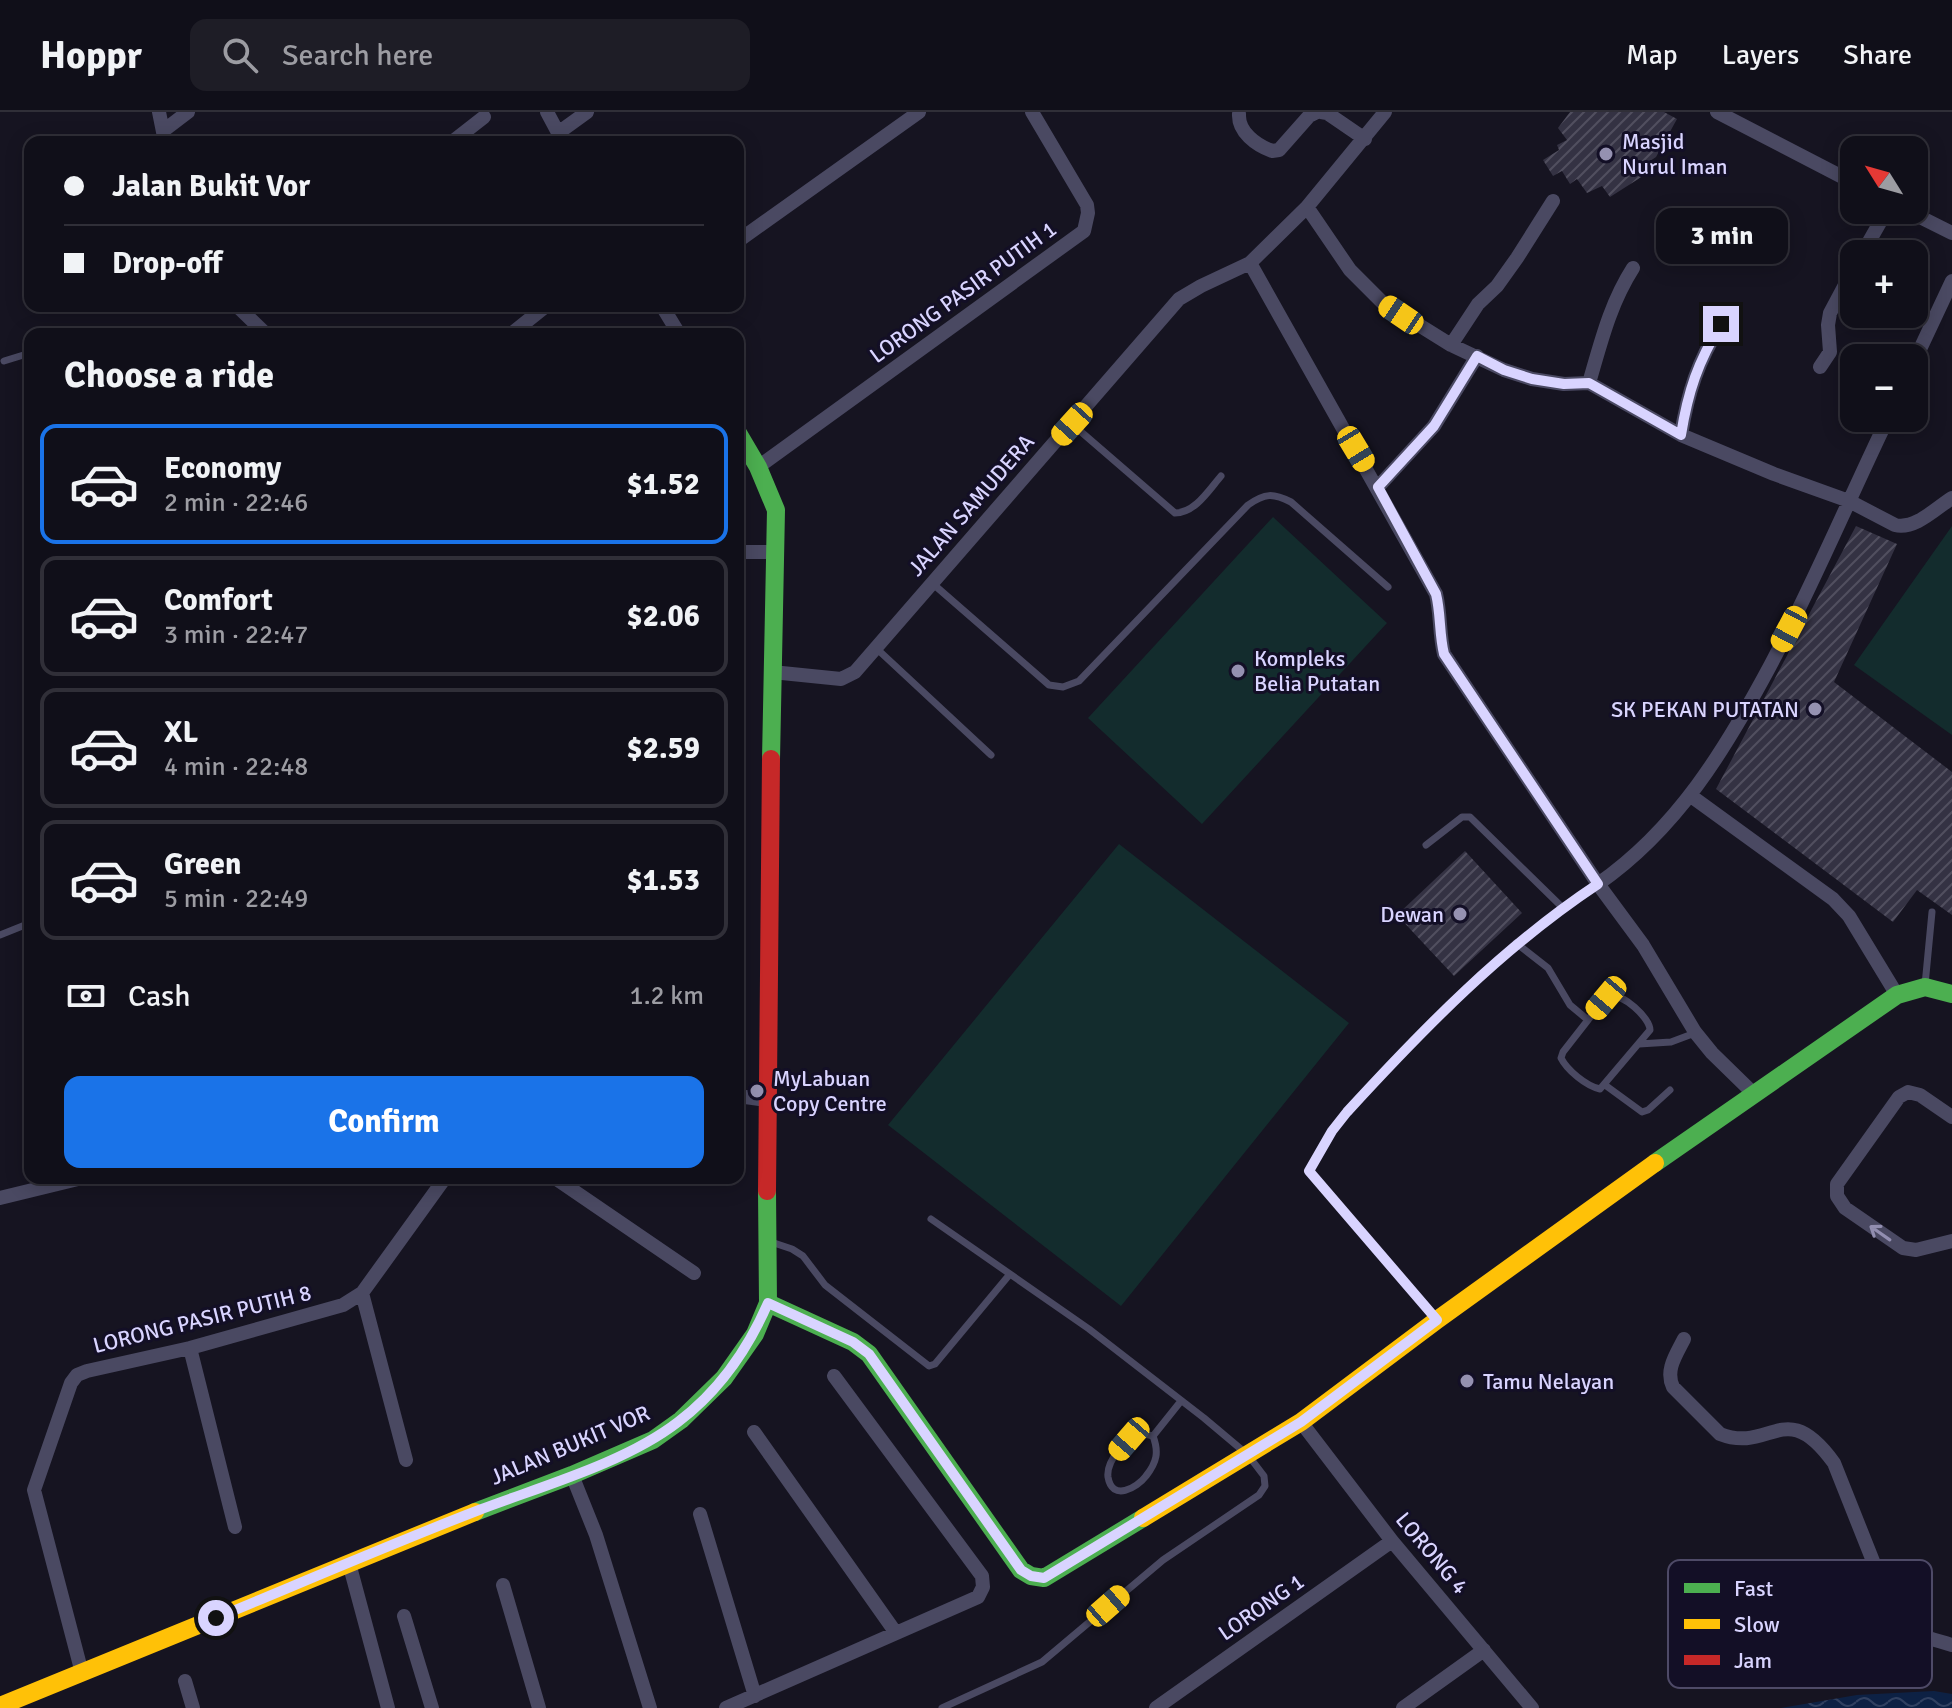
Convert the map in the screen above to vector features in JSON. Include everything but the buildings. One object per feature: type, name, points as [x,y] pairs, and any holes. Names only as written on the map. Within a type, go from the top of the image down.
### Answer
[{"type":"street","points":[[159,112],[164,136]]},
{"type":"street","points":[[165,136],[188,112]]},
{"type":"street","points":[[547,112],[560,136]]},
{"type":"street","points":[[563,136],[587,112]]},
{"type":"street","points":[[744,237],[919,112]]},
{"type":"street","name":"LORONG PASIR PUTIH 1","points":[[758,467],[1084,231],[1087,205],[1032,112]]},
{"type":"street","points":[[1239,114],[1238,123],[1242,131],[1272,151],[1279,150],[1309,116],[1319,112],[1327,113],[1365,139]]},
{"type":"street","name":"JALAN SAMUDERA","points":[[772,672],[841,679],[855,672],[1179,299],[1250,263],[1307,207],[1385,112]]},
{"type":"street","points":[[1717,112],[1840,176]]},
{"type":"street","points":[[460,136],[484,117]]},
{"type":"street","points":[[1451,345],[1478,304],[1511,267],[1553,201]]},
{"type":"street","points":[[1307,207],[1350,270],[1382,302],[1420,328],[1504,370],[1532,379],[1564,384],[1589,383],[1681,435],[1849,501],[1903,527],[1913,524],[1952,498]]},
{"type":"street","points":[[1928,220],[1951,230]]},
{"type":"street","points":[[1250,263],[1436,594],[1439,637],[1444,654],[1598,884],[1643,945],[1695,1032],[1753,1093]]},
{"type":"street","points":[[1589,383],[1617,292],[1633,268]]},
{"type":"street","points":[[1922,344],[1952,281]]},
{"type":"street","points":[[1820,367],[1830,352],[1830,313],[1840,294]]},
{"type":"street","points":[[245,312],[260,328]]},
{"type":"street","points":[[518,328],[538,312]]},
{"type":"street","points":[[1681,435],[1693,377],[1721,324]]},
{"type":"street","points":[[1378,487],[1434,426],[1477,356]]},
{"type":"street","points":[[1598,884],[1629,863],[1660,832],[1718,758],[1802,604],[1881,432]]},
{"type":"street","points":[[744,443],[776,510],[767,1100],[768,1303],[853,1342],[869,1354],[1021,1570],[1031,1576],[1044,1578],[1301,1422],[1437,1320],[1753,1093],[1897,995],[1925,987],[1952,994]]},
{"type":"street","points":[[744,552],[774,552]]},
{"type":"street","points":[[1691,796],[1833,899],[1849,916],[1897,995]]},
{"type":"street","points":[[1952,1117],[1920,1095],[1908,1092],[1899,1097],[1837,1184],[1837,1196],[1845,1208],[1903,1248],[1916,1250],[1952,1241]]},
{"type":"street","points":[[744,1097],[767,1100]]},
{"type":"street","points":[[0,1198],[57,1184]]},
{"type":"street","name":"LORONG PASIR PUTIH 8","points":[[82,1673],[34,1490],[71,1383],[77,1375],[87,1371],[190,1348],[343,1305],[362,1293],[441,1184]]},
{"type":"street","points":[[564,1184],[694,1273]]},
{"type":"street","points":[[362,1293],[406,1460]]},
{"type":"street","name":"JALAN BUKIT VOR","points":[[0,1706],[653,1440],[681,1420],[724,1378],[755,1334],[768,1303]]},
{"type":"street","points":[[1684,1339],[1670,1369],[1669,1378],[1673,1387],[1720,1434],[1741,1439],[1790,1428],[1804,1432],[1821,1445],[1834,1463],[1873,1560]]},
{"type":"street","points":[[190,1348],[235,1527]]},
{"type":"street","points":[[726,1708],[978,1597],[983,1587],[982,1576],[834,1376]]},
{"type":"street","name":"LORONG 4","points":[[1301,1422],[1392,1541],[1532,1708]]},
{"type":"street","points":[[754,1432],[896,1633]]},
{"type":"street","points":[[572,1475],[596,1535],[650,1708]]},
{"type":"street","points":[[700,1514],[755,1696]]},
{"type":"street","name":"LORONG 1","points":[[1156,1708],[1392,1541]]},
{"type":"street","points":[[349,1563],[388,1708]]},
{"type":"street","points":[[503,1585],[539,1708]]},
{"type":"street","points":[[404,1616],[432,1708]]},
{"type":"street","points":[[1932,1639],[1952,1645]]},
{"type":"street","points":[[1403,1708],[1484,1650]]},
{"type":"street","points":[[185,1681],[193,1708]]},
{"type":"lane","points":[[4,361],[24,355]]},
{"type":"lane","points":[[1072,424],[1175,513],[1185,513],[1195,506],[1221,476]]},
{"type":"lane","points":[[932,583],[1049,685],[1063,687],[1079,681],[1248,505],[1263,495],[1276,495],[1291,502],[1388,587]]},
{"type":"lane","points":[[876,648],[991,755]]},
{"type":"lane","points":[[1426,845],[1462,817],[1470,817],[1563,908]]},
{"type":"lane","points":[[1437,1320],[1309,1171],[1347,1112],[1476,978],[1516,943],[1598,884]]},
{"type":"lane","points":[[1925,987],[1932,912]]},
{"type":"lane","points":[[0,935],[24,925]]},
{"type":"lane","points":[[1516,943],[1548,968],[1570,1005],[1588,1020]]},
{"type":"lane","points":[[1613,995],[1619,996],[1648,1018],[1650,1024],[1650,1030],[1600,1089],[1593,1088],[1561,1058],[1588,1020],[1606,998],[1613,995]]},
{"type":"lane","points":[[1639,1044],[1671,1042],[1695,1032]]},
{"type":"lane","points":[[1605,1085],[1642,1112],[1670,1090]]},
{"type":"lane","points":[[931,1219],[1089,1329],[1181,1401],[1248,1455],[1264,1476],[1265,1486],[1259,1495],[1163,1560],[1042,1662],[942,1708]]},
{"type":"lane","points":[[768,1241],[803,1256],[825,1285],[929,1366],[935,1364],[1010,1274]]},
{"type":"lane","points":[[1153,1436],[1181,1401]]},
{"type":"lane","points":[[1140,1434],[1153,1436],[1158,1449],[1157,1459],[1140,1484],[1130,1491],[1120,1491],[1112,1486],[1108,1476],[1110,1464],[1118,1452],[1129,1439],[1140,1434]]},
{"type":"green space","name":"Kompleks Belia Putatan","points":[[1273,517],[1387,623],[1202,824],[1088,718]]},
{"type":"green space","points":[[1952,526],[1952,735],[1854,665]]},
{"type":"green space","points":[[1119,844],[1349,1023],[1121,1306],[888,1125]]},
{"type":"water","points":[[1934,1691],[1952,1694],[1952,1708],[1781,1708],[1857,1695]]},
{"type":"traffic: fast","points":[[744,443],[776,510],[771,759]]},
{"type":"traffic: fast","points":[[1655,1163],[1897,995],[1925,987],[1952,994]]},
{"type":"traffic: fast","points":[[475,1512],[653,1440],[681,1420],[724,1378],[755,1334],[768,1303],[767,1191]]},
{"type":"traffic: fast","points":[[768,1303],[853,1342],[869,1354],[1021,1570],[1031,1576],[1044,1578],[1143,1518]]},
{"type":"traffic: slow","points":[[1143,1518],[1301,1422],[1655,1163]]},
{"type":"traffic: slow","points":[[0,1706],[475,1512]]},
{"type":"traffic: jam","points":[[767,1191],[771,759]]},
{"type":"place","name":"Masjid Nurul Iman","points":[[1606,154]]},
{"type":"place","name":"Kompleks Belia Putatan","points":[[1238,671]]},
{"type":"place","name":"SK PEKAN PUTATAN","points":[[1815,709]]},
{"type":"place","name":"Dewan","points":[[1460,914]]},
{"type":"place","name":"MyLabuan Copy Centre","points":[[757,1091]]},
{"type":"place","name":"Tamu Nelayan","points":[[1467,1381]]},
{"type":"route","points":[[216,1618],[653,1440],[681,1420],[724,1378],[755,1334],[768,1303],[853,1342],[869,1354],[1021,1570],[1044,1578],[1301,1422],[1437,1320],[1309,1171],[1347,1112],[1476,978],[1516,943],[1598,884],[1444,654],[1439,637],[1436,594],[1378,487],[1434,426],[1477,356],[1504,370],[1532,379],[1564,384],[1589,383],[1681,435],[1693,377],[1721,324]]}]
